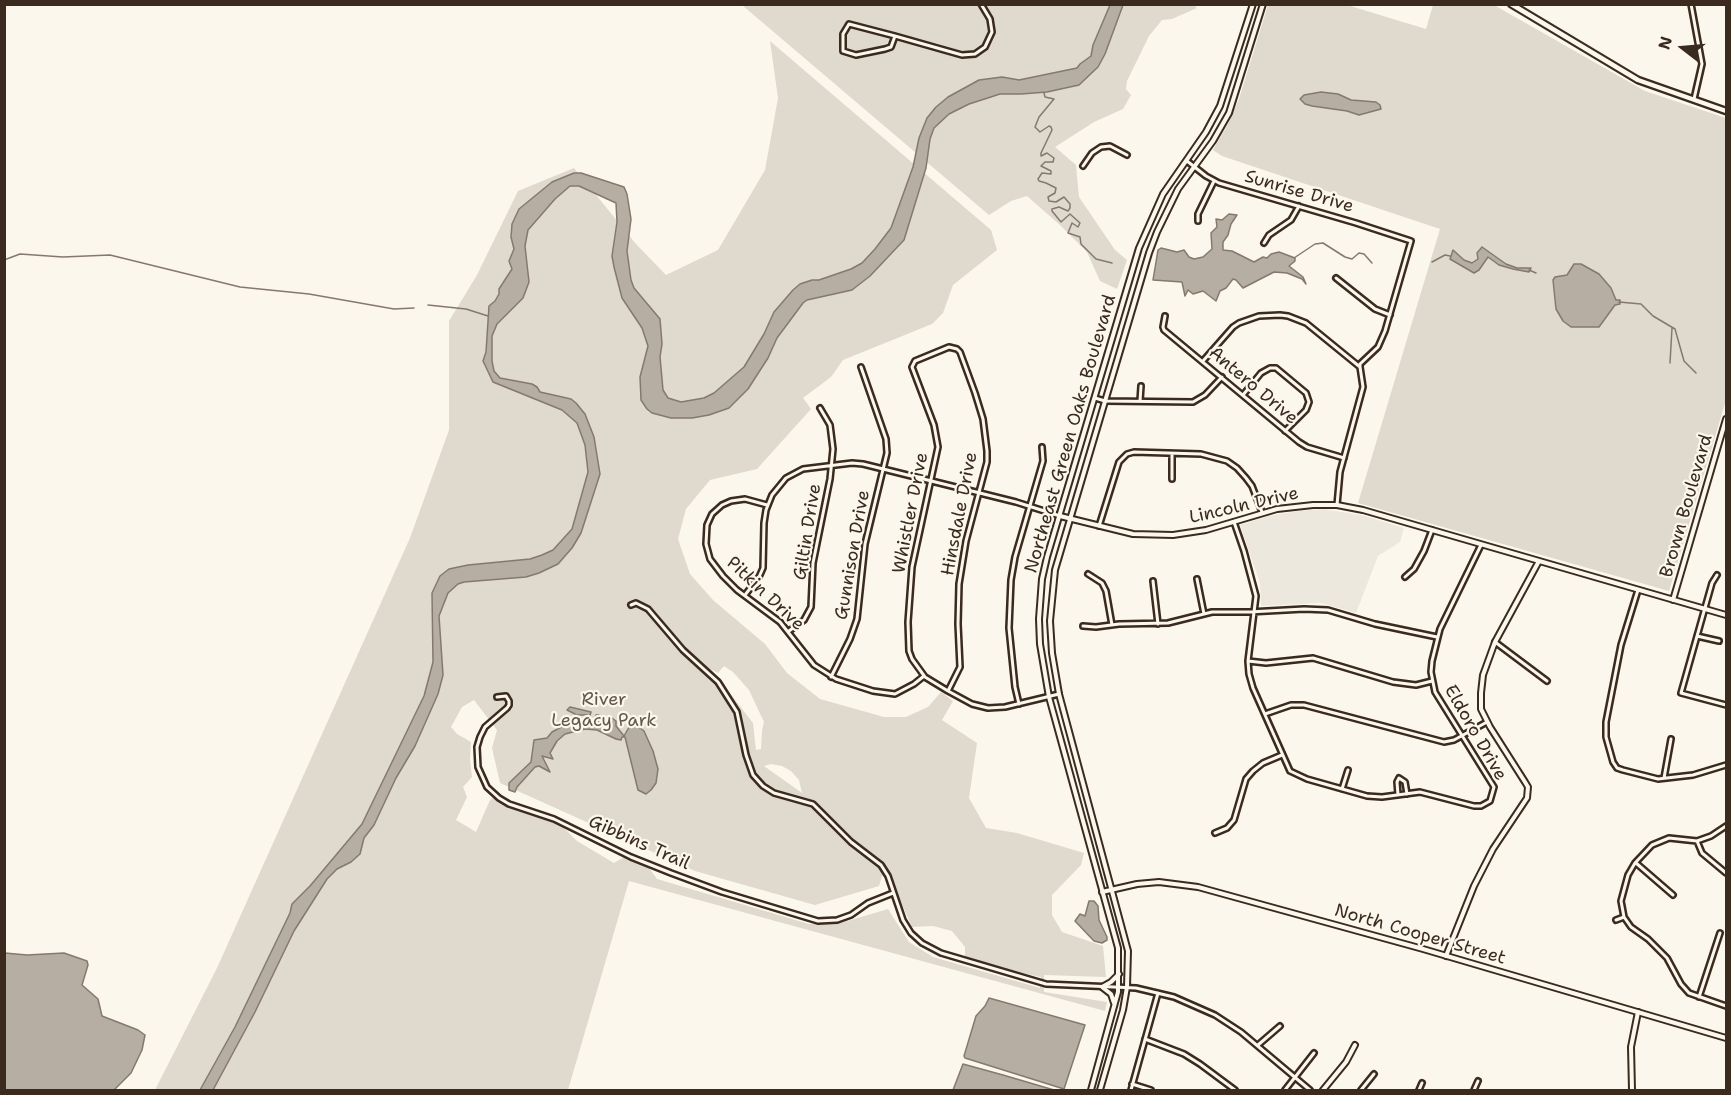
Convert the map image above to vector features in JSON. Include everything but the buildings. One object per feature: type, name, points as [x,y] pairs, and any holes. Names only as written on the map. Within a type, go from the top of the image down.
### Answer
[{"type":"main road","name":"Northeast Green Oaks Boulevard","points":[[1091,1090],[1115,1005],[1119,973],[1118,948],[1049,696],[1040,644],[1040,598],[1047,557],[1145,232],[1163,194],[1185,159],[1206,132],[1220,106],[1253,4]]},
{"type":"main road","name":"Northeast Green Oaks Boulevard","points":[[1100,1090],[1123,1011],[1127,987],[1128,951],[1059,694],[1051,645],[1051,600],[1055,570],[1157,231],[1178,189],[1216,135],[1232,107],[1263,4]]},
{"type":"main road","points":[[1511,4],[1638,80],[1726,111]]},
{"type":"main road","name":"Brown Boulevard","points":[[1673,600],[1724,436],[1726,419]]},
{"type":"main road","name":"Lincoln Drive","points":[[1060,516],[1134,534],[1173,535],[1206,530],[1262,512],[1303,505],[1337,506],[1363,510],[1726,615]]},
{"type":"main road","points":[[1446,956],[1474,886],[1493,849],[1527,798],[1528,787],[1481,709],[1481,693],[1483,675],[1495,642],[1539,561]]},
{"type":"main road","points":[[1083,819],[1093,817]]},
{"type":"main road","name":"North Cooper Street","points":[[1102,892],[1159,882],[1198,887],[1446,956],[1726,1038]]},
{"type":"main road","points":[[1115,1005],[1111,994],[1102,987],[1111,982],[1119,973]]},
{"type":"main road","points":[[1632,1090],[1631,1047],[1638,1012]]},
{"type":"main road","points":[[1323,1090],[1346,1062],[1355,1045]]},
{"type":"street","points":[[895,36],[891,47],[885,49],[856,55],[843,51],[843,34],[849,24],[895,36],[962,55],[975,54],[985,46],[992,32],[990,19],[981,4]]},
{"type":"street","points":[[1691,4],[1702,64],[1693,101]]},
{"type":"street","points":[[1083,166],[1092,153],[1106,146],[1127,155]]},
{"type":"street","name":"Sunrise Drive","points":[[1185,159],[1214,181],[1410,240],[1411,244],[1390,315]]},
{"type":"street","points":[[1198,221],[1198,214],[1214,181]]},
{"type":"street","points":[[1264,243],[1269,235],[1291,220],[1299,206]]},
{"type":"street","points":[[1336,278],[1376,309],[1390,315],[1378,347],[1360,364],[1363,387],[1344,458],[1337,506]]},
{"type":"street","points":[[1203,362],[1239,323],[1250,318],[1280,315],[1305,323],[1360,367]]},
{"type":"street","name":"Antero Drive","points":[[1165,316],[1164,330],[1285,431],[1307,447],[1344,458]]},
{"type":"street","name":"Whistler Drive","points":[[953,347],[915,361],[912,366],[937,435],[937,454],[912,567],[908,622],[909,651],[914,664],[924,676],[972,704],[988,708],[1005,707],[1059,694]]},
{"type":"street","name":"Hinsdale Drive","points":[[948,691],[960,668],[959,584],[966,541],[987,462],[985,429],[975,393],[960,352],[953,347]]},
{"type":"street","name":"Gunnison Drive","points":[[831,677],[857,620],[865,544],[887,453],[886,439],[861,367]]},
{"type":"street","points":[[1243,395],[1261,373],[1270,368],[1276,368],[1306,393],[1309,402],[1306,410],[1285,431]]},
{"type":"street","points":[[1095,398],[1105,401],[1193,402],[1205,395],[1222,377]]},
{"type":"street","points":[[1140,401],[1141,386]]},
{"type":"street","name":"Giltin Drive","points":[[789,631],[804,620],[811,607],[813,563],[832,465],[830,425],[820,408]]},
{"type":"street","points":[[1019,704],[1013,671],[1008,604],[1015,557],[1043,461],[1042,447]]},
{"type":"street","points":[[1099,526],[1115,469],[1121,458],[1134,452],[1201,454],[1227,461],[1246,478],[1262,512]]},
{"type":"street","points":[[1172,454],[1172,479]]},
{"type":"street","name":"Lincoln Drive","points":[[745,596],[759,578],[763,568],[764,523],[767,505],[775,490],[792,474],[803,469],[852,463],[979,492],[1060,516]]},
{"type":"street","name":"Pitkin Drive","points":[[767,505],[745,499],[731,501],[717,508],[707,525],[706,544],[710,559],[723,576],[789,631],[814,665],[831,677],[873,691],[896,694],[924,676]]},
{"type":"street","points":[[1234,522],[1256,596],[1248,661],[1253,688],[1290,771],[1298,776],[1371,796],[1398,795],[1407,794],[1405,782],[1399,778],[1396,782],[1398,795]]},
{"type":"street","points":[[1405,577],[1414,568],[1424,551],[1432,530]]},
{"type":"street","name":"Eldoro Drive","points":[[1407,794],[1423,793],[1474,806],[1481,806],[1491,800],[1494,787],[1435,692],[1432,681],[1432,661],[1437,637],[1481,545]]},
{"type":"street","points":[[1088,574],[1102,583],[1106,591],[1112,625]]},
{"type":"street","points":[[1717,575],[1712,583],[1704,609],[1681,693],[1726,705]]},
{"type":"street","points":[[1197,579],[1204,614]]},
{"type":"street","points":[[1153,581],[1158,624]]},
{"type":"street","points":[[1638,590],[1621,645],[1606,722],[1609,754],[1617,768],[1636,775],[1664,778],[1693,775],[1726,765]]},
{"type":"street","points":[[631,605],[636,603],[648,609],[683,650],[718,681],[737,712],[749,765],[753,775],[763,786],[774,793],[813,804],[851,842],[880,865],[888,876],[903,920],[922,944],[940,953],[1046,984],[1127,987],[1174,998],[1215,1015],[1258,1045],[1310,1090]]},
{"type":"street","points":[[1083,626],[1158,624],[1183,621],[1212,612],[1305,609],[1328,610],[1375,624],[1437,637]]},
{"type":"street","points":[[1697,636],[1719,641]]},
{"type":"street","points":[[1495,642],[1547,681]]},
{"type":"street","points":[[1248,661],[1266,663],[1313,658],[1393,681],[1416,685],[1432,681]]},
{"type":"street","name":"Gibbins Trail","points":[[497,697],[506,696],[509,705],[485,727],[477,747],[478,767],[488,787],[509,804],[554,819],[631,857],[671,873],[722,892],[818,921],[837,920],[851,915],[868,903],[893,893]]},
{"type":"street","points":[[1265,714],[1291,705],[1304,705],[1436,741],[1448,742],[1487,722]]},
{"type":"street","points":[[1664,778],[1671,739]]},
{"type":"street","points":[[1215,833],[1227,828],[1234,820],[1246,779],[1263,763],[1282,755]]},
{"type":"street","points":[[1342,789],[1348,770]]},
{"type":"street","points":[[1726,826],[1711,836],[1697,841],[1669,838],[1652,845],[1635,863],[1628,875],[1621,901],[1624,917],[1631,927],[1648,939],[1667,958],[1689,993],[1726,1006]]},
{"type":"street","points":[[1697,841],[1702,853],[1726,873]]},
{"type":"street","points":[[1635,863],[1674,895]]},
{"type":"street","points":[[1616,920],[1624,917]]},
{"type":"street","points":[[1699,997],[1720,933]]},
{"type":"street","points":[[1131,1090],[1158,993]]},
{"type":"street","points":[[1258,1045],[1280,1026]]},
{"type":"street","points":[[1145,1039],[1184,1054],[1235,1090]]},
{"type":"street","points":[[1285,1090],[1314,1053]]},
{"type":"street","points":[[1361,1090],[1374,1074]]},
{"type":"street","points":[[1474,1090],[1478,1081]]},
{"type":"street","points":[[1419,1090],[1422,1083]]},
{"type":"street","points":[[1132,1084],[1151,1090]]},
{"type":"shaded area","points":[[1110,5],[1123,5],[1105,54],[1098,67],[1079,85],[1047,92],[1000,94],[969,104],[949,114],[934,128],[926,168],[904,240],[870,276],[852,290],[807,300],[803,303],[777,338],[768,358],[748,389],[729,408],[692,418],[671,418],[652,413],[641,400],[640,377],[648,346],[642,328],[622,298],[614,267],[612,256],[617,222],[616,203],[579,186],[570,186],[555,199],[528,230],[525,246],[529,282],[523,298],[497,324],[492,336],[492,361],[494,371],[500,378],[532,384],[540,392],[571,399],[585,414],[594,437],[600,474],[581,533],[558,564],[539,573],[526,577],[464,582],[448,593],[439,616],[443,675],[438,694],[415,746],[396,778],[374,825],[364,838],[360,854],[337,869],[327,879],[294,931],[255,1012],[213,1090],[200,1090],[235,1027],[290,913],[292,904],[362,824],[424,696],[433,662],[432,593],[440,576],[449,569],[468,565],[530,559],[542,555],[553,550],[572,529],[588,472],[585,445],[577,423],[562,410],[493,382],[483,361],[486,352],[489,306],[495,301],[499,289],[512,269],[509,261],[514,249],[511,237],[512,224],[519,209],[552,182],[574,173],[581,173],[624,187],[631,219],[627,251],[631,280],[634,288],[660,319],[663,390],[668,398],[681,402],[704,398],[714,393],[744,367],[774,312],[793,290],[800,284],[851,269],[862,263],[875,249],[891,228],[913,167],[919,138],[927,118],[936,107],[948,97],[979,80],[1002,77],[1019,80],[1077,68],[1091,56],[1093,45]]},
{"type":"shaded area","points":[[1321,92],[1338,94],[1351,100],[1376,102],[1381,109],[1359,115],[1312,106],[1300,99],[1304,95]]},
{"type":"shaded area","points":[[1229,214],[1237,215],[1223,242],[1223,250],[1232,251],[1254,262],[1279,252],[1295,258],[1289,266],[1303,277],[1306,284],[1302,279],[1287,273],[1274,272],[1243,288],[1233,279],[1226,288],[1220,291],[1216,301],[1203,291],[1193,294],[1188,290],[1185,296],[1182,282],[1153,280],[1158,250],[1161,248],[1177,252],[1184,250],[1189,257],[1194,259],[1203,257],[1212,249],[1211,233],[1217,227],[1216,219],[1222,220]]},
{"type":"shaded area","points":[[1482,247],[1506,264],[1517,268],[1531,268],[1529,272],[1513,269],[1499,265],[1488,257],[1474,273],[1450,259],[1453,250],[1464,260],[1472,263],[1478,259],[1477,253]]},
{"type":"shaded area","points":[[1574,264],[1581,264],[1599,274],[1611,288],[1616,300],[1620,300],[1620,304],[1615,305],[1599,327],[1571,327],[1563,321],[1556,309],[1553,280],[1555,277],[1567,275]]},
{"type":"shaded area","points":[[1324,509],[1365,516],[1404,528],[1400,542],[1378,556],[1356,613],[1321,603],[1261,606],[1260,583],[1240,525],[1269,516]]},
{"type":"shaded area","points":[[570,707],[591,712],[589,719],[593,721],[596,715],[599,715],[598,721],[607,725],[609,716],[616,721],[616,726],[624,736],[632,722],[644,731],[658,769],[656,783],[651,790],[646,794],[638,790],[625,737],[621,740],[616,739],[597,730],[585,729],[565,734],[557,741],[550,753],[553,759],[542,756],[550,772],[539,766],[535,767],[515,792],[509,790],[509,783],[531,762],[534,740],[547,738],[552,732],[565,725],[587,719],[588,715],[577,715],[567,710]]},
{"type":"shaded area","points":[[1089,901],[1094,901],[1098,906],[1099,920],[1107,937],[1107,940],[1102,943],[1094,941],[1075,921],[1080,914],[1085,916]]},
{"type":"shaded area","points":[[5,953],[27,955],[64,953],[87,961],[82,985],[98,999],[102,1016],[145,1035],[142,1050],[131,1073],[114,1090],[5,1090]]},
{"type":"shaded area","points":[[989,998],[1085,1025],[1064,1089],[965,1058],[976,1016]]},
{"type":"shaded area","points":[[963,1064],[1003,1075],[1054,1090],[953,1090]]},
{"type":"green space","points":[[742,5],[1194,5],[1197,8],[1172,19],[1162,20],[1149,36],[1127,81],[1126,89],[1131,95],[1123,109],[1094,122],[1055,147],[1076,165],[1079,197],[1115,250],[1127,260],[1117,289],[1100,281],[1087,252],[1027,196],[1011,201],[989,215]]},
{"type":"green space","points":[[1268,5],[1347,5],[1426,29],[1433,5],[1494,5],[1645,91],[1726,118],[1726,400],[1669,591],[1358,503],[1440,229],[1222,156],[1213,150],[1239,99]]},
{"type":"green space","name":"River Legacy Park","points":[[770,41],[991,230],[997,250],[953,285],[943,313],[932,324],[843,360],[831,377],[803,398],[811,409],[757,469],[710,480],[686,509],[678,539],[690,574],[713,600],[765,644],[787,673],[820,699],[884,717],[906,717],[928,707],[941,692],[953,701],[942,720],[977,743],[969,798],[986,828],[1017,833],[1084,853],[1081,865],[1052,895],[1052,915],[1062,932],[1103,946],[1106,977],[1044,975],[1044,992],[1107,1002],[1105,1011],[629,881],[568,1090],[155,1090],[217,968],[410,538],[449,430],[449,321],[477,275],[518,191],[574,168],[636,244],[666,275],[718,250],[765,170],[778,98]],"holes":[[[724,666],[733,672],[749,690],[764,722],[761,749],[756,750],[753,723],[711,669],[718,673]],[[474,700],[497,730],[492,748],[500,783],[695,871],[815,905],[879,886],[885,866],[912,927],[933,926],[952,931],[965,947],[965,956],[1002,969],[1041,977],[1040,988],[933,957],[909,942],[888,909],[841,923],[809,924],[657,879],[646,864],[624,857],[614,863],[577,841],[562,826],[493,798],[476,832],[456,820],[467,797],[463,787],[472,777],[471,742],[457,734],[451,727],[462,707]],[[771,764],[782,766],[791,771],[799,780],[802,793],[764,766]]]},
{"type":"waterway","points":[[1044,93],[1045,97],[1054,99],[1039,117],[1035,127],[1040,132],[1051,127],[1052,130],[1041,156],[1047,153],[1054,158],[1053,162],[1045,162],[1041,166],[1051,171],[1051,174],[1042,173],[1038,179],[1056,188],[1055,193],[1048,197],[1049,201],[1056,202],[1064,197],[1070,204],[1068,211],[1059,207],[1052,209],[1061,222],[1070,214],[1080,223],[1078,227],[1072,223],[1068,233],[1080,237],[1081,244],[1096,259],[1112,263]]},
{"type":"waterway","points":[[1294,258],[1315,244],[1323,243],[1352,259],[1359,253],[1364,254],[1372,263]]},
{"type":"waterway","points":[[4,260],[20,254],[63,257],[110,255],[240,287],[309,294],[394,309],[414,308]]},
{"type":"waterway","points":[[1432,262],[1445,255],[1450,256]]},
{"type":"waterway","points":[[1529,270],[1536,273]]},
{"type":"waterway","points":[[1619,302],[1641,304],[1653,316],[1675,329],[1684,361],[1696,373]]},
{"type":"waterway","points":[[428,305],[466,309],[488,316]]},
{"type":"waterway","points":[[1670,363],[1672,328]]}]
